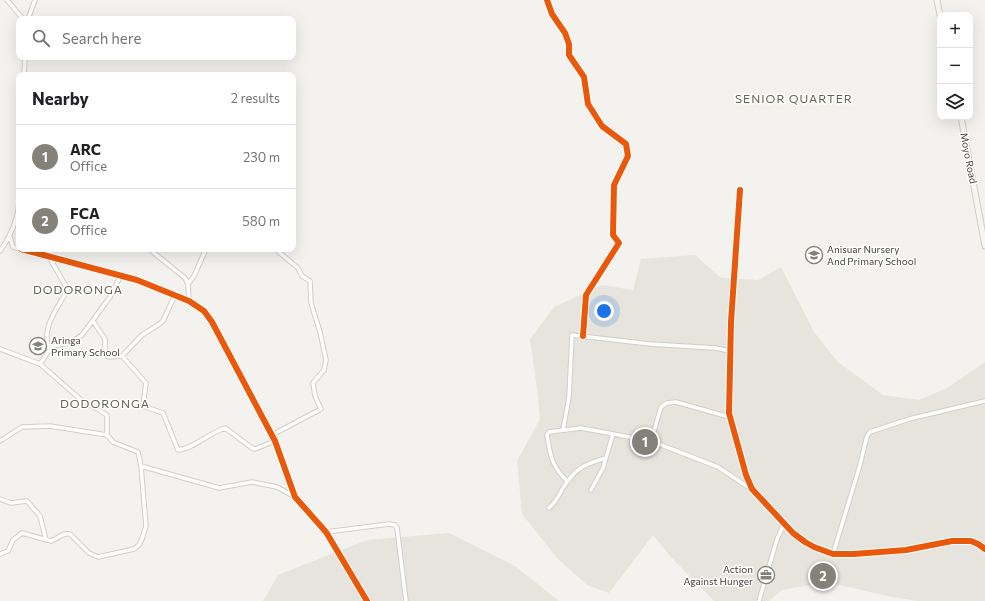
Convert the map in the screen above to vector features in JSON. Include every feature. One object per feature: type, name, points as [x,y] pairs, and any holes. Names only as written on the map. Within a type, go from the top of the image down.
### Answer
[{"type":"main road","points":[[937,0],[939,12]]},
{"type":"main road","name":"Moyo Road","points":[[962,120],[985,246]]},
{"type":"street","points":[[6,0],[20,16]]},
{"type":"street","points":[[29,16],[35,0]]},
{"type":"street","points":[[547,0],[552,14],[565,33],[569,44],[569,55],[584,77],[588,104],[602,126],[626,144],[628,156],[614,185],[613,235],[619,243],[586,296],[584,336]]},
{"type":"street","points":[[24,72],[25,60]]},
{"type":"street","points":[[740,190],[730,322],[729,417],[746,475],[752,489]]},
{"type":"street","points":[[1,250],[10,236],[16,221]]},
{"type":"street","points":[[10,236],[13,247]]},
{"type":"street","points":[[1,250],[13,247],[16,248]]},
{"type":"street","points":[[31,252],[137,280],[189,301],[204,311],[212,322],[275,441],[295,497]]},
{"type":"street","points":[[153,252],[185,278],[188,284],[189,301]]},
{"type":"street","points":[[188,284],[194,276],[205,252]]},
{"type":"street","points":[[272,435],[321,409],[315,396],[313,383],[324,370],[326,360],[320,332],[311,303],[310,281],[302,276],[298,268],[279,252]]},
{"type":"street","points":[[49,257],[67,288],[67,291],[48,326],[46,341],[49,348]]},
{"type":"street","points":[[40,364],[49,348],[52,346],[68,344],[76,340],[93,321],[110,297],[121,275]]},
{"type":"street","points":[[93,321],[105,339],[105,349],[108,357],[122,356],[142,335],[163,321],[175,295]]},
{"type":"street","points":[[563,430],[568,397],[572,335],[650,344],[730,350]]},
{"type":"street","points":[[0,349],[40,364],[80,399],[107,415],[107,436]]},
{"type":"street","points":[[122,356],[146,383],[143,406],[163,413],[178,450],[188,447],[225,428],[255,449],[275,441]]},
{"type":"street","points":[[833,554],[860,465],[867,436],[870,432],[909,420],[985,401]]},
{"type":"street","points":[[651,441],[658,413],[661,407],[667,403],[676,402],[729,417]]},
{"type":"street","points":[[0,441],[22,427],[50,426],[107,436],[113,442],[138,452],[141,466],[146,526],[139,545],[134,549],[98,557],[89,553],[70,534],[65,533],[55,540],[46,540],[20,534],[12,540],[9,550],[0,554]]},
{"type":"street","points":[[567,481],[555,467],[549,449],[547,435],[549,432],[581,428],[651,441],[718,467],[752,489],[784,524],[805,542],[833,554],[906,550],[952,541],[971,541],[985,548]]},
{"type":"street","points":[[591,490],[600,474],[613,434]]},
{"type":"street","points":[[549,508],[554,503],[567,481],[582,466],[606,458]]},
{"type":"street","points":[[141,466],[219,488],[252,482],[277,487],[295,497],[326,532],[367,601]]},
{"type":"street","points":[[0,499],[11,503],[27,501],[40,516],[46,540]]},
{"type":"street","points":[[326,532],[389,524],[395,525],[397,528],[406,601]]},
{"type":"street","points":[[759,601],[777,539],[784,524]]},
{"type":"shaded area","points":[[695,255],[721,278],[758,280],[781,267],[814,332],[838,362],[883,395],[919,400],[947,388],[985,362],[985,601],[918,601],[892,597],[827,582],[782,590],[769,601],[714,601],[671,557],[653,535],[609,593],[587,585],[557,558],[522,514],[517,461],[540,419],[530,339],[554,307],[602,285],[633,290],[641,259]]},
{"type":"shaded area","points":[[449,533],[515,566],[559,601],[263,601],[278,575],[367,540]]},
{"type":"cycle path","points":[[547,0],[552,14],[565,33],[569,44],[569,55],[584,77],[588,104],[602,126],[626,144],[628,156],[614,185],[613,235],[619,243],[586,295],[583,336]]},
{"type":"cycle path","points":[[740,190],[731,322],[729,413],[746,475],[752,489],[793,533],[814,547],[833,554],[906,550],[952,541],[971,541],[985,549]]},
{"type":"cycle path","points":[[32,252],[137,280],[189,301],[204,311],[212,322],[275,441],[295,497],[326,532],[367,601]]},
{"type":"place","name":"Anisuar Nursery And Primary School","points":[[814,255]]},
{"type":"place","name":"Aringa Primary School","points":[[38,346]]},
{"type":"place","name":"ARC","points":[[645,442]]},
{"type":"place","name":"Action Against Hunger","points":[[766,575]]},
{"type":"place","name":"FCA","points":[[823,576]]},
{"type":"district","name":"SENIOR QUARTER","points":[[794,98]]},
{"type":"district","name":"DODORONGA","points":[[78,289]]},
{"type":"district","name":"DODORONGA","points":[[105,403]]}]
